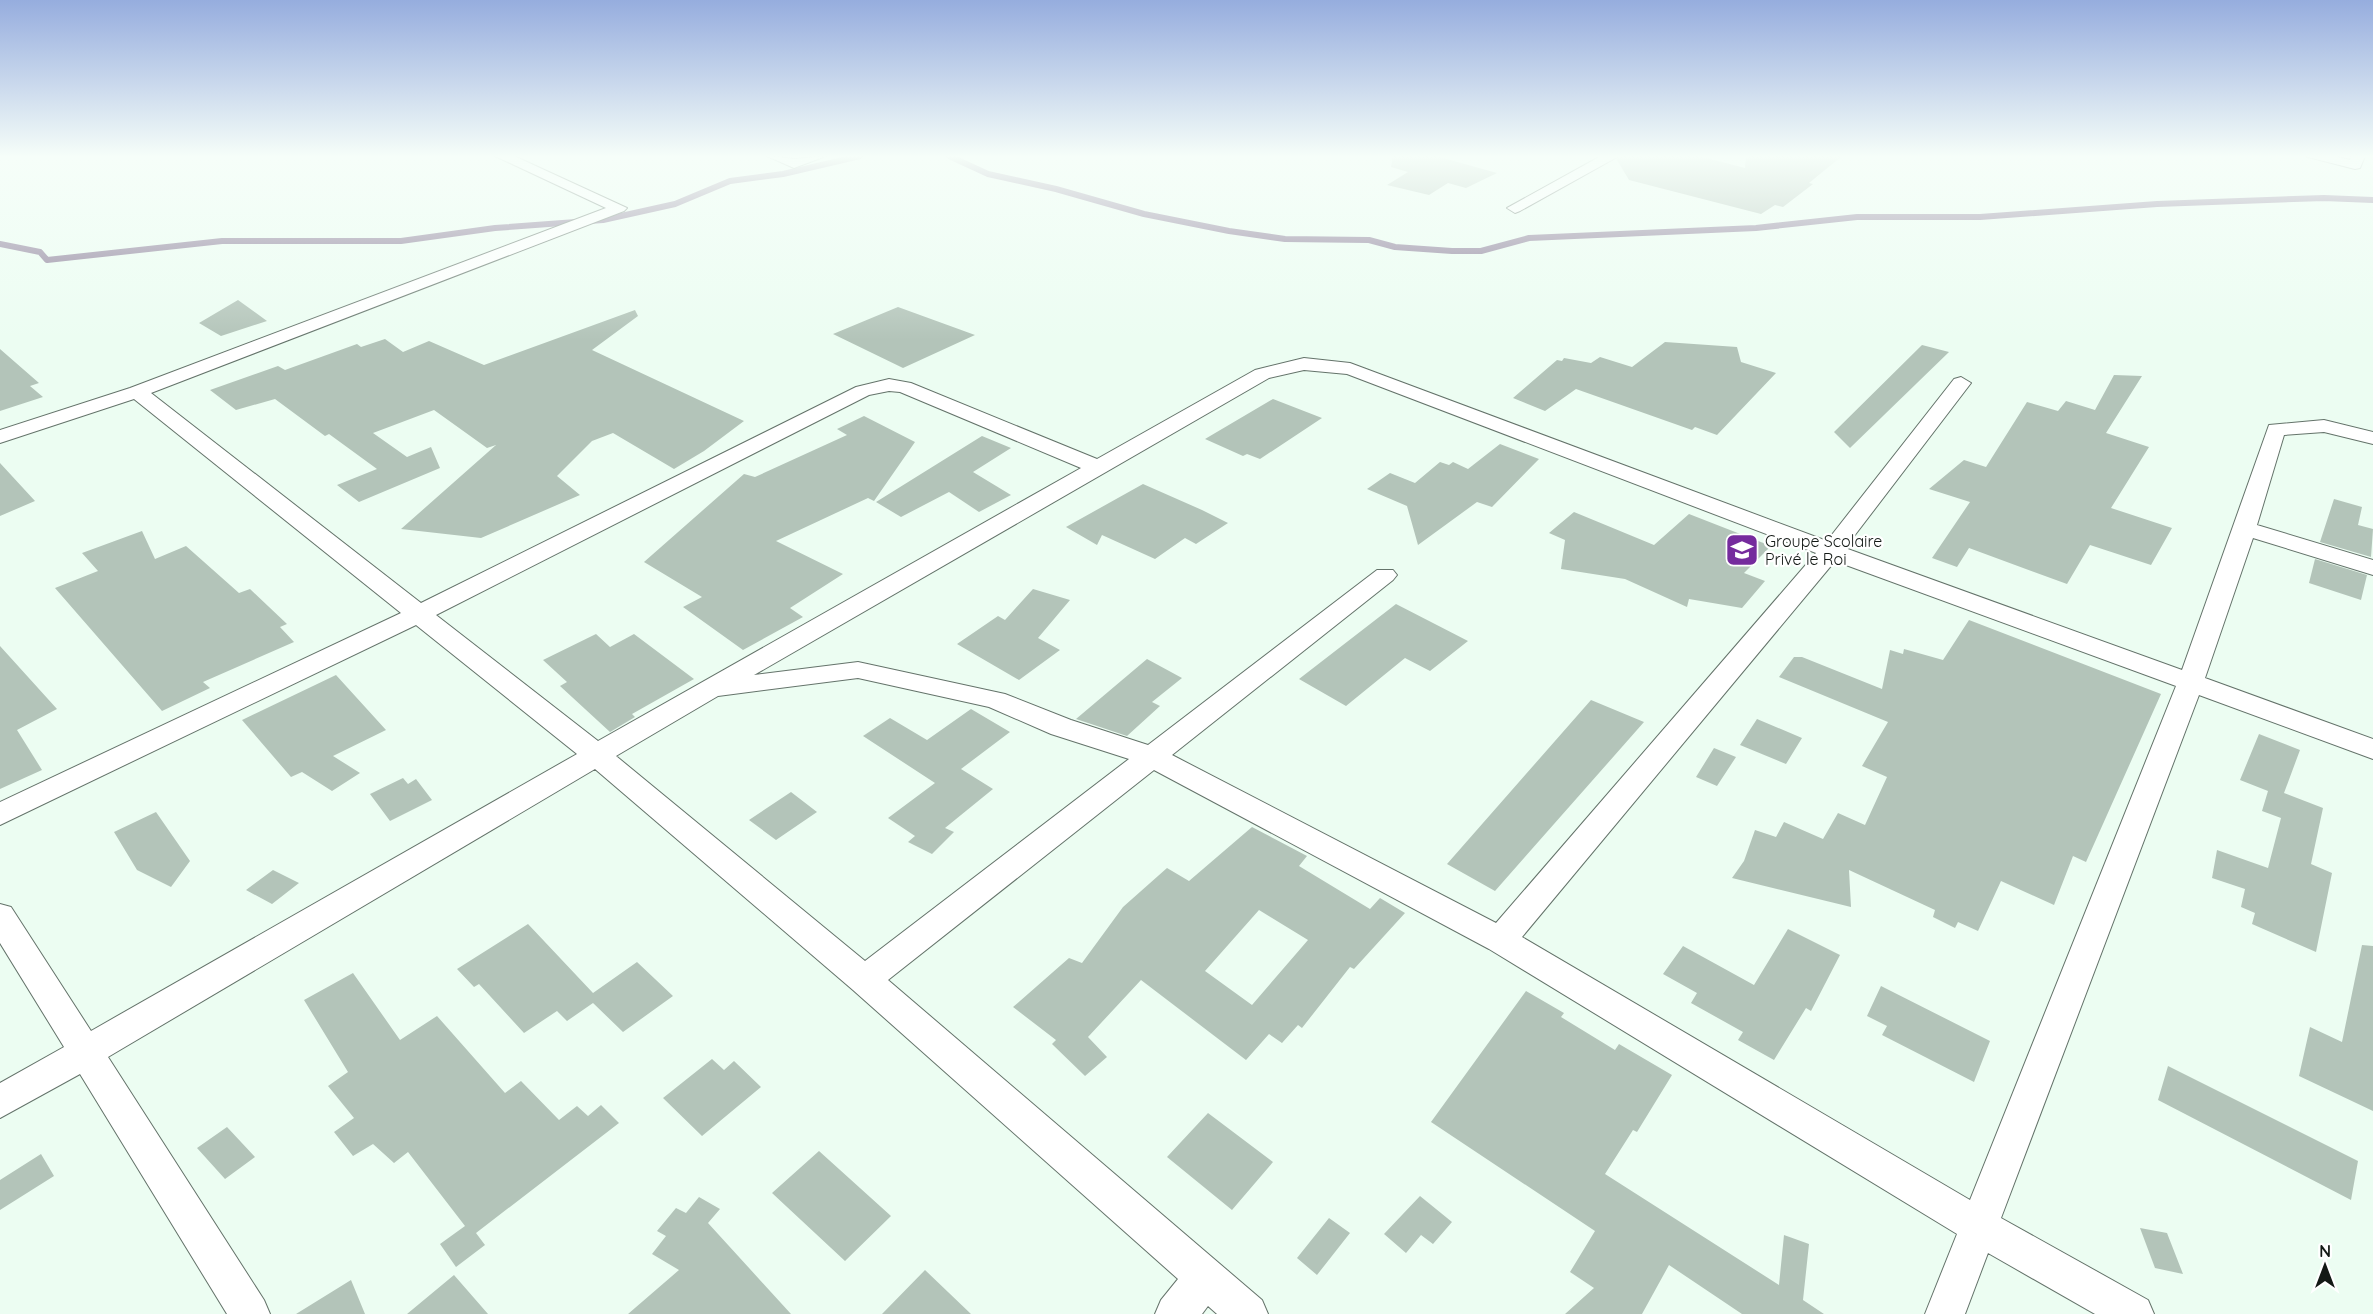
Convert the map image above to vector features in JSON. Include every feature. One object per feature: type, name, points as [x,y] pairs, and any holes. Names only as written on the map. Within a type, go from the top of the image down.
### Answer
[{"type":"street","points":[[0,437],[137,392],[595,217]]},
{"type":"street","points":[[0,1102],[708,690],[1262,374],[1304,364],[1350,369],[1831,550],[2373,748]]},
{"type":"street","points":[[1500,940],[1831,550],[1961,383]]},
{"type":"street","points":[[0,814],[419,614],[863,391],[889,385],[903,387],[1100,468]]},
{"type":"street","points":[[137,392],[598,756],[865,980],[1248,1314]]},
{"type":"street","points":[[1945,1314],[2190,683],[2245,528],[2276,429],[2324,426],[2373,438]]},
{"type":"street","points":[[2245,528],[2373,568]]},
{"type":"street","points":[[865,980],[1385,575]]},
{"type":"street","points":[[708,690],[858,670],[996,700],[1061,727],[1153,757],[1500,940],[1980,1227],[2134,1314]]},
{"type":"street","points":[[0,916],[250,1314]]},
{"type":"street","points":[[1175,1314],[1206,1278]]},
{"type":"building","points":[[238,300],[267,321],[221,336],[199,323]]},
{"type":"building","points":[[898,307],[975,335],[903,368],[833,334]]},
{"type":"building","points":[[635,310],[638,316],[592,350],[744,421],[704,451],[674,469],[613,433],[592,441],[557,476],[580,495],[481,538],[401,529],[496,445],[487,448],[434,410],[373,433],[407,457],[431,447],[440,468],[359,502],[337,485],[377,469],[329,434],[325,436],[275,399],[236,410],[210,390],[278,366],[285,370],[357,344],[361,347],[385,339],[403,352],[429,341],[484,365]]},
{"type":"building","points":[[1665,342],[1737,347],[1741,362],[1776,373],[1717,435],[1695,427],[1692,430],[1576,389],[1545,411],[1513,398],[1557,360],[1562,361],[1564,358],[1591,363],[1600,357],[1632,367]]},
{"type":"building","points":[[1922,345],[1949,352],[1850,448],[1834,432]]},
{"type":"building","points":[[0,349],[39,383],[30,386],[43,397],[0,411]]},
{"type":"building","points":[[2114,375],[2142,376],[2106,433],[2149,447],[2111,508],[2172,528],[2151,565],[2090,545],[2067,584],[1969,548],[1957,567],[1932,558],[1970,502],[1929,489],[1964,460],[1986,467],[2027,402],[2058,411],[2066,401],[2095,410]]},
{"type":"building","points":[[1273,399],[1322,418],[1260,459],[1247,454],[1243,456],[1205,439]]},
{"type":"building","points":[[864,416],[915,442],[874,501],[868,498],[776,541],[843,574],[790,608],[803,617],[743,650],[683,607],[702,597],[644,562],[744,474],[755,477],[847,435],[837,429]]},
{"type":"building","points":[[982,436],[1011,448],[973,472],[1011,495],[979,512],[949,492],[901,517],[876,502]]},
{"type":"building","points":[[1500,444],[1539,459],[1492,507],[1477,502],[1418,545],[1407,506],[1367,489],[1390,473],[1415,483],[1440,462],[1449,465],[1453,462],[1468,469]]},
{"type":"building","points":[[0,463],[35,501],[0,516]]},
{"type":"building","points":[[1143,484],[1228,523],[1196,544],[1185,538],[1155,559],[1102,535],[1097,545],[1066,527]]},
{"type":"building","points":[[2334,499],[2362,507],[2358,525],[2373,529],[2371,557],[2320,542]]},
{"type":"building","points":[[1574,512],[1654,545],[1689,514],[1771,546],[1744,573],[1765,581],[1742,608],[1689,599],[1687,607],[1625,579],[1561,569],[1565,540],[1549,533]]},
{"type":"building","points":[[142,531],[155,559],[186,546],[239,593],[250,589],[287,624],[280,627],[294,642],[203,682],[210,688],[162,711],[55,588],[98,571],[82,553]]},
{"type":"building","points":[[2315,559],[2367,575],[2361,600],[2309,583]]},
{"type":"building","points":[[1033,589],[1070,600],[1038,638],[1060,650],[1019,680],[957,644],[998,616],[1005,620]]},
{"type":"building","points":[[1396,604],[1468,641],[1430,671],[1405,658],[1346,706],[1299,679]]},
{"type":"building","points":[[1969,620],[2161,694],[2086,862],[2073,856],[2054,905],[2001,881],[1978,931],[1958,922],[1955,928],[1933,917],[1935,910],[1849,870],[1851,907],[1732,878],[1744,861],[1755,830],[1776,837],[1784,822],[1823,839],[1838,813],[1865,825],[1887,777],[1862,766],[1888,722],[1779,677],[1794,657],[1802,657],[1882,689],[1890,650],[1903,654],[1904,649],[1943,660]]},
{"type":"building","points":[[596,634],[610,647],[634,634],[694,679],[632,714],[635,717],[610,732],[560,686],[567,682],[543,660]]},
{"type":"building","points":[[0,646],[57,709],[17,730],[42,770],[0,789]]},
{"type":"building","points":[[1147,659],[1182,678],[1152,702],[1160,706],[1127,736],[1076,719]]},
{"type":"building","points":[[336,675],[386,730],[333,756],[360,773],[332,791],[302,772],[291,777],[242,720]]},
{"type":"building","points":[[1591,700],[1644,722],[1495,891],[1447,864]]},
{"type":"building","points":[[971,709],[1010,732],[961,769],[993,789],[945,828],[954,832],[932,854],[908,842],[915,836],[888,818],[935,783],[863,736],[890,718],[927,740]]},
{"type":"building","points":[[1757,719],[1802,738],[1786,764],[1740,745]]},
{"type":"building","points":[[2259,734],[2300,750],[2284,793],[2323,808],[2311,864],[2332,873],[2316,952],[2252,924],[2255,913],[2241,907],[2245,889],[2212,878],[2217,850],[2268,868],[2281,818],[2262,811],[2268,791],[2240,780]]},
{"type":"building","points":[[1714,748],[1736,757],[1717,786],[1696,777]]},
{"type":"building","points":[[403,778],[408,784],[416,779],[432,800],[390,821],[370,794]]},
{"type":"building","points":[[791,792],[817,812],[776,840],[749,820]]},
{"type":"building","points":[[156,812],[190,861],[171,887],[137,870],[114,832]]},
{"type":"building","points":[[1252,827],[1307,856],[1299,866],[1370,909],[1380,898],[1405,913],[1354,969],[1350,967],[1302,1028],[1298,1025],[1282,1043],[1269,1034],[1246,1060],[1141,980],[1088,1037],[1107,1057],[1085,1076],[1052,1044],[1056,1040],[1013,1007],[1069,958],[1082,963],[1123,907],[1167,868],[1189,881]],"holes":[[[1259,910],[1308,940],[1252,1005],[1205,971]]]},
{"type":"building","points":[[273,870],[299,883],[272,904],[246,890]]},
{"type":"building","points":[[528,924],[593,993],[637,962],[673,996],[623,1032],[593,1003],[567,1021],[557,1011],[524,1033],[479,984],[474,987],[457,969]]},
{"type":"building","points":[[1788,929],[1840,955],[1811,1011],[1806,1008],[1774,1060],[1738,1040],[1743,1032],[1691,1003],[1697,993],[1663,974],[1683,946],[1754,985]]},
{"type":"building","points":[[2362,945],[2373,946],[2373,1111],[2299,1076],[2310,1027],[2342,1042]]},
{"type":"building","points":[[353,973],[400,1040],[437,1016],[505,1093],[521,1081],[559,1120],[577,1106],[588,1116],[601,1105],[619,1123],[476,1233],[485,1245],[456,1267],[440,1244],[465,1226],[408,1152],[394,1163],[373,1144],[353,1156],[334,1132],[354,1118],[328,1086],[348,1072],[304,1000]]},
{"type":"building","points":[[1881,986],[1990,1041],[1974,1082],[1882,1035],[1887,1026],[1867,1016]]},
{"type":"building","points":[[1526,991],[1564,1013],[1561,1017],[1615,1050],[1619,1044],[1672,1075],[1637,1132],[1633,1130],[1605,1174],[1779,1285],[1784,1235],[1809,1244],[1803,1300],[1824,1314],[1742,1314],[1669,1265],[1642,1314],[1565,1314],[1594,1288],[1570,1272],[1595,1231],[1431,1122]]},
{"type":"building","points":[[712,1059],[724,1070],[734,1061],[761,1087],[702,1136],[663,1098]]},
{"type":"building","points":[[2168,1066],[2358,1161],[2351,1200],[2158,1100]]},
{"type":"building","points":[[1208,1113],[1273,1162],[1232,1210],[1167,1157]]},
{"type":"building","points":[[227,1127],[255,1157],[225,1179],[197,1148]]},
{"type":"building","points":[[819,1151],[891,1216],[845,1261],[772,1193]]},
{"type":"building","points":[[41,1154],[54,1176],[0,1210],[0,1180]]},
{"type":"building","points":[[1420,1196],[1452,1222],[1433,1244],[1421,1235],[1406,1253],[1384,1234]]},
{"type":"building","points":[[699,1197],[720,1209],[708,1223],[791,1314],[628,1314],[679,1270],[652,1254],[666,1236],[657,1231],[676,1208],[686,1213]]},
{"type":"building","points":[[1329,1218],[1350,1233],[1317,1275],[1297,1258]]},
{"type":"building","points":[[2140,1228],[2167,1233],[2183,1274],[2155,1268]]},
{"type":"building","points":[[925,1270],[971,1314],[882,1314]]},
{"type":"building","points":[[454,1275],[488,1314],[407,1314]]},
{"type":"building","points":[[351,1280],[365,1314],[296,1314]]},
{"type":"waterway","points":[[0,244],[40,252],[47,260],[222,241],[401,241],[495,228],[615,217]]},
{"type":"waterway","points":[[1161,217],[1285,239],[1369,240],[1395,247],[1452,251],[1481,251],[1529,238],[1756,228],[1854,217]]},
{"type":"place","name":"Groupe Scolaire Privé le Roi","points":[[1742,550]]}]
